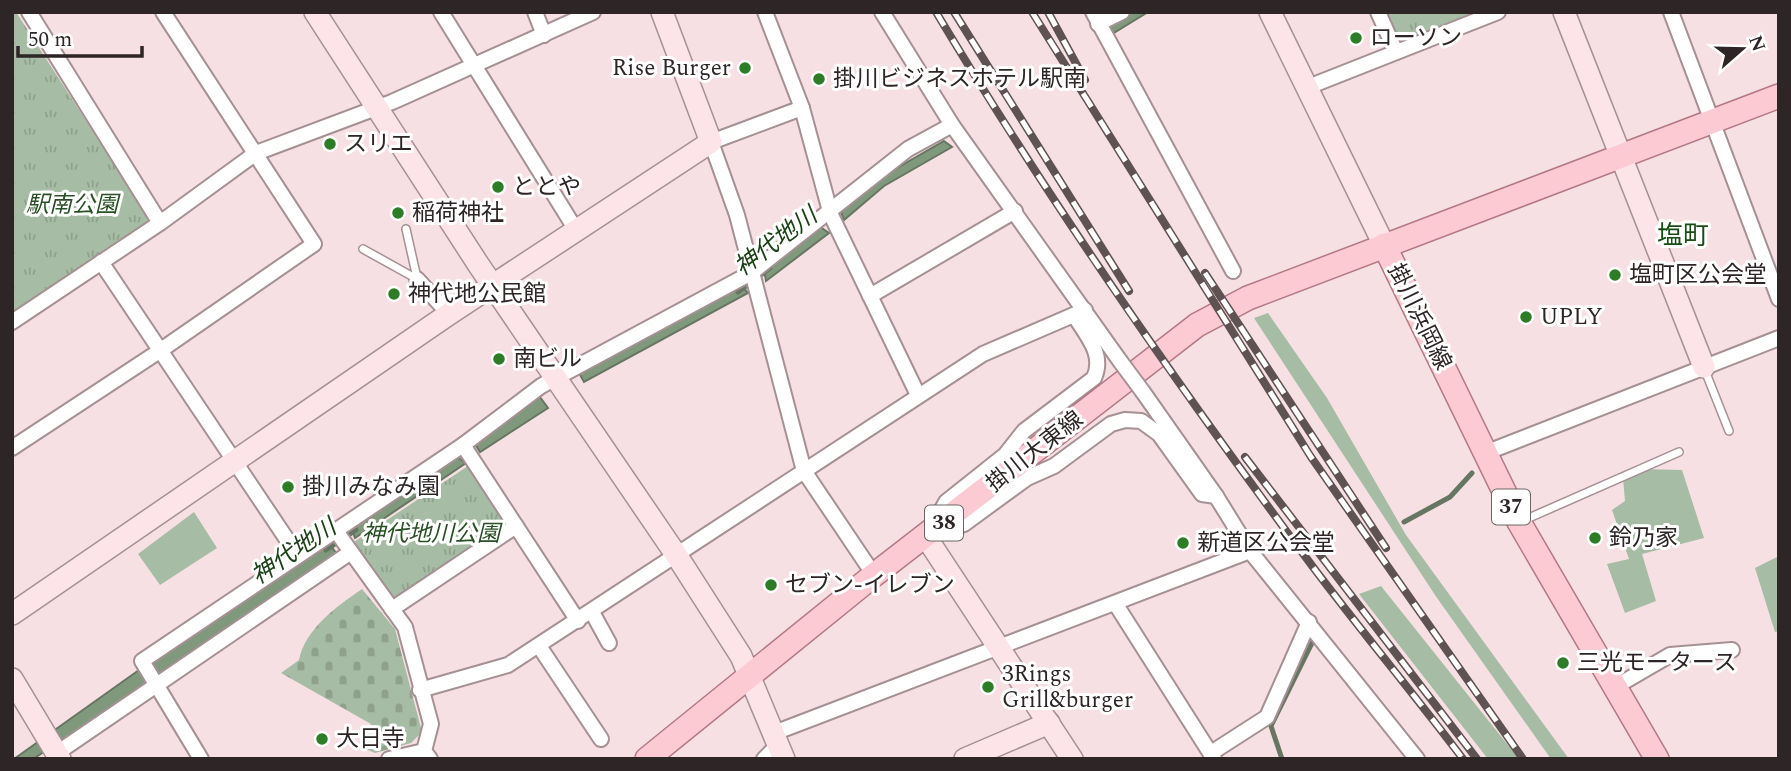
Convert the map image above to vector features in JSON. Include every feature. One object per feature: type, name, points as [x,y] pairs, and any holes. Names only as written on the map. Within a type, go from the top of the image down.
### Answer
[{"type":"main road","name":"掛川浜岡線","points":[[1657,759],[1519,522],[1384,245],[1779,96]]},
{"type":"main road","name":"掛川大東線","points":[[647,759],[874,575],[1197,325],[1248,298],[1384,245]]},
{"type":"street","points":[[29,12],[160,223]]},
{"type":"street","points":[[12,448],[161,350],[314,243],[163,12]]},
{"type":"street","points":[[315,12],[493,286],[677,556],[741,656],[775,749],[999,646],[1250,551]]},
{"type":"street","points":[[441,12],[576,230]]},
{"type":"street","points":[[535,12],[544,35]]},
{"type":"street","points":[[12,322],[160,223],[256,153],[474,67],[593,12]]},
{"type":"street","points":[[662,12],[737,215],[804,471],[874,575]]},
{"type":"street","points":[[765,12],[802,108],[830,214],[918,395]]},
{"type":"street","points":[[882,12],[1080,312],[1143,392],[1216,496],[1250,551],[1417,759]]},
{"type":"street","points":[[1122,12],[1096,18],[1233,271]]},
{"type":"street","points":[[1270,12],[1384,245]]},
{"type":"street","points":[[1378,12],[1396,52]]},
{"type":"street","points":[[1308,87],[1498,12]]},
{"type":"street","points":[[1564,12],[1704,367]]},
{"type":"street","points":[[1671,12],[1779,299]]},
{"type":"street","points":[[12,614],[449,314],[711,142],[802,108]]},
{"type":"street","points":[[201,759],[142,661],[463,446],[554,378],[751,274],[830,214],[908,149],[956,122]]},
{"type":"street","points":[[870,296],[1015,211]]},
{"type":"street","points":[[101,262],[298,556]]},
{"type":"street","points":[[417,279],[449,314]]},
{"type":"street","points":[[420,690],[508,665],[983,354],[1080,312]]},
{"type":"street","points":[[926,537],[946,502],[1005,455],[1024,431],[1094,378],[1098,368],[1097,353],[1080,312]]},
{"type":"street","points":[[1485,453],[1779,338]]},
{"type":"street","points":[[926,537],[964,524],[1027,478],[1054,466],[1111,424],[1125,420],[1141,421],[1159,434],[1202,494],[1216,496]]},
{"type":"street","points":[[463,446],[578,621]]},
{"type":"street","points":[[392,609],[516,526]]},
{"type":"street","points":[[337,532],[405,627],[431,724],[427,755],[389,759]]},
{"type":"street","points":[[926,537],[1072,759]]},
{"type":"street","points":[[12,679],[58,756],[155,683],[349,549]]},
{"type":"street","points":[[1115,603],[1213,756],[1267,717],[1309,622]]},
{"type":"street","points":[[592,612],[609,643]]},
{"type":"street","points":[[539,646],[601,738]]},
{"type":"street","points":[[1615,687],[1670,655],[1731,650]]},
{"type":"street","points":[[965,759],[1049,723]]},
{"type":"lane","points":[[406,229],[417,279]]},
{"type":"lane","points":[[363,249],[417,279]]},
{"type":"lane","points":[[1704,367],[1729,431]]},
{"type":"lane","points":[[1519,522],[1679,452]]},
{"type":"green space","name":"駅南公園","points":[[12,12],[16,12],[148,217],[146,227],[12,312]]},
{"type":"green space","points":[[1385,12],[1474,12],[1405,41],[1397,39]]},
{"type":"green space","points":[[1268,313],[1327,398],[1406,535],[1569,759],[1551,759],[1435,595],[1254,318]]},
{"type":"green space","name":"神代地川公園","points":[[468,466],[505,520],[504,528],[400,598],[392,597],[354,542]]},
{"type":"green space","points":[[1640,469],[1682,470],[1704,538],[1642,554],[1656,601],[1625,613],[1607,564],[1629,559],[1612,510],[1625,501],[1623,478]]},
{"type":"green space","points":[[194,512],[217,548],[160,585],[138,554]]},
{"type":"green space","points":[[1779,556],[1779,631],[1775,632],[1755,568]]},
{"type":"green space","points":[[1381,586],[1519,759],[1488,759],[1359,594]]},
{"type":"green space","points":[[362,589],[395,629],[422,732],[411,743],[375,753],[359,746],[371,724],[281,673],[299,660],[308,638],[323,619]]},
{"type":"shaded area","points":[[1131,12],[1148,12],[1112,34],[1108,25]]},
{"type":"shaded area","points":[[944,141],[952,147],[884,186],[844,220],[840,209],[878,179]]},
{"type":"shaded area","points":[[819,226],[829,233],[766,281],[764,269]]},
{"type":"shaded area","points":[[741,285],[748,293],[584,382],[579,373]]},
{"type":"shaded area","points":[[540,397],[548,408],[480,452],[475,444]]},
{"type":"shaded area","points":[[457,457],[466,463],[355,538],[351,527]]},
{"type":"shaded area","points":[[329,543],[336,553],[33,759],[14,759],[139,670]]},
{"type":"waterway","name":"神代地川","points":[[738,292],[770,268]]},
{"type":"waterway","points":[[1404,522],[1450,497],[1472,473]]},
{"type":"waterway","name":"神代地川","points":[[326,550],[356,530]]},
{"type":"waterway","points":[[1282,759],[1271,726],[1316,635]]},
{"type":"railway","points":[[936,12],[1025,155],[1166,364],[1313,567],[1463,759]]},
{"type":"railway","points":[[954,12],[1129,291]]},
{"type":"railway","points":[[1032,12],[1311,457],[1523,759]]},
{"type":"railway","points":[[1048,12],[1085,80]]},
{"type":"railway","points":[[1205,273],[1386,548]]},
{"type":"railway","points":[[1245,457],[1477,759]]},
{"type":"place","name":"ローソン","points":[[1356,38]]},
{"type":"place","name":"Rise Burger","points":[[745,68]]},
{"type":"place","name":"掛川ビジネスホテル駅南","points":[[819,79]]},
{"type":"place","name":"スリエ","points":[[330,144]]},
{"type":"place","name":"ととや","points":[[498,187]]},
{"type":"place","name":"稲荷神社","points":[[398,213]]},
{"type":"place","name":"塩町区公会堂","points":[[1615,275]]},
{"type":"place","name":"神代地公民館","points":[[394,294]]},
{"type":"place","name":"UPLY","points":[[1526,317]]},
{"type":"place","name":"南ビル","points":[[499,359]]},
{"type":"place","name":"掛川みなみ園","points":[[288,487]]},
{"type":"place","name":"鈴乃家","points":[[1595,538]]},
{"type":"place","name":"新道区公会堂","points":[[1183,543]]},
{"type":"place","name":"セブン-イレブン","points":[[771,585]]},
{"type":"place","name":"三光モータース","points":[[1563,663]]},
{"type":"place","name":"3Rings Grill&burger","points":[[988,687]]},
{"type":"place","name":"大日寺","points":[[322,739]]},
{"type":"district","name":"塩町","points":[[1683,236]]}]
